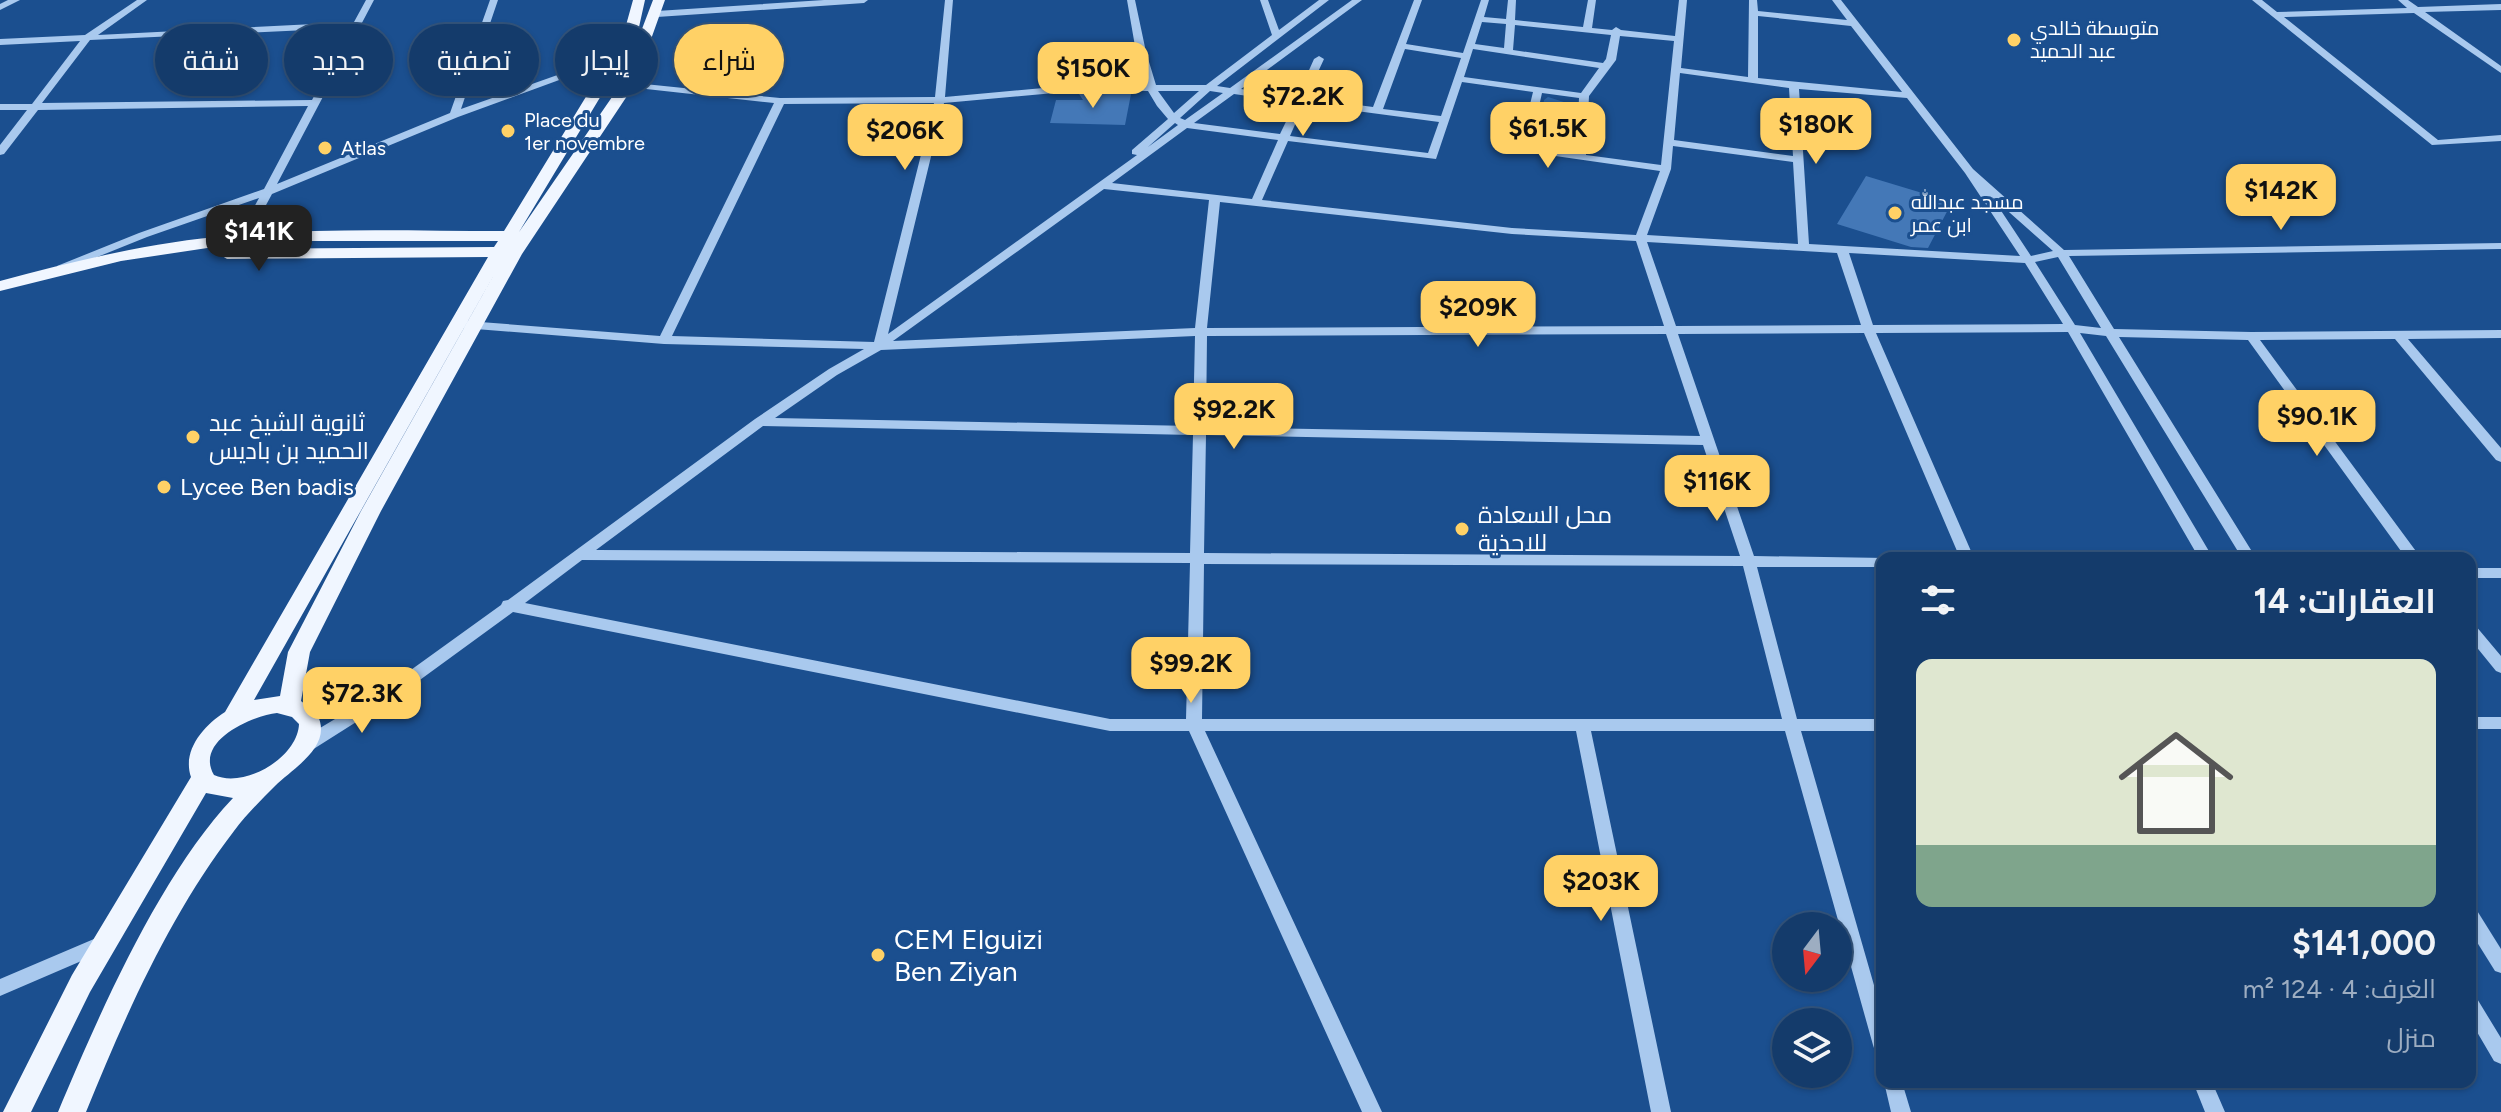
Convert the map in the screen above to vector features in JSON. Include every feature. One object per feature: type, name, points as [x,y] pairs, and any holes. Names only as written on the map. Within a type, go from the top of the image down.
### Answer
[{"type":"main road","points":[[633,24],[639,0]]},
{"type":"main road","points":[[295,708],[299,652],[371,511],[476,325],[513,244],[595,96]]},
{"type":"main road","points":[[233,717],[455,325],[619,96]]},
{"type":"main road","points":[[0,286],[172,248],[513,244]]},
{"type":"main road","points":[[0,300],[76,280],[240,246]]},
{"type":"main road","points":[[72,1112],[92,1062],[154,938],[219,832],[267,779],[296,759],[306,745],[310,731],[308,719],[295,708],[262,705],[233,717],[218,728],[199,755],[197,768],[202,779],[214,786],[229,789],[267,779]]},
{"type":"main road","points":[[17,1112],[38,1062],[101,944],[202,779]]},
{"type":"street","points":[[0,7],[16,0]]},
{"type":"street","points":[[0,152],[88,37],[143,0]]},
{"type":"street","points":[[356,24],[370,0]]},
{"type":"street","points":[[454,115],[494,0]]},
{"type":"street","points":[[658,7],[864,0]]},
{"type":"street","points":[[879,346],[940,100],[949,0]]},
{"type":"street","points":[[1131,0],[1152,90],[1170,119],[1185,125],[1432,157],[1485,0]]},
{"type":"street","points":[[1264,0],[1277,36]]},
{"type":"street","points":[[1101,185],[1170,119],[1325,0]]},
{"type":"street","points":[[306,745],[397,689],[760,422],[833,372],[879,346],[1358,0]]},
{"type":"street","points":[[1377,111],[1418,0]]},
{"type":"street","points":[[1508,52],[1512,0]]},
{"type":"street","points":[[1587,28],[1592,0]]},
{"type":"street","points":[[1683,0],[1666,169],[1640,238],[1749,561],[1791,725],[1876,1024]]},
{"type":"street","points":[[1753,0],[1753,80]]},
{"type":"street","points":[[1836,0],[1969,171],[2071,328],[2202,552]]},
{"type":"street","points":[[2256,0],[2436,143],[2501,138]]},
{"type":"street","points":[[2402,0],[2501,70]]},
{"type":"street","points":[[2274,15],[2501,7]]},
{"type":"street","points":[[1753,13],[1852,23]]},
{"type":"street","points":[[1478,19],[1616,30],[1679,39]]},
{"type":"street","points":[[0,42],[284,28]]},
{"type":"street","points":[[1581,157],[1584,96],[1611,60],[1616,30]]},
{"type":"street","points":[[1402,46],[1508,52],[1605,66]]},
{"type":"street","points":[[1255,203],[1319,59]]},
{"type":"street","points":[[1676,70],[1794,86],[1909,95]]},
{"type":"street","points":[[49,273],[143,235],[269,191],[454,115],[555,79]]},
{"type":"street","points":[[1458,79],[1584,96]]},
{"type":"street","points":[[658,87],[780,101],[940,100],[1130,86],[1152,90],[1208,88],[1445,120]]},
{"type":"street","points":[[1794,86],[1804,248]]},
{"type":"street","points":[[1538,90],[1524,149],[1666,169]]},
{"type":"street","points":[[240,246],[317,96]]},
{"type":"street","points":[[664,340],[780,101]]},
{"type":"street","points":[[0,107],[313,103]]},
{"type":"street","points":[[1669,142],[1798,160]]},
{"type":"street","points":[[1969,171],[2061,253],[2245,552]]},
{"type":"street","points":[[1101,185],[1512,231],[2028,260],[2061,253],[2501,246]]},
{"type":"street","points":[[1215,198],[1201,332],[1194,725],[1372,1112]]},
{"type":"street","points":[[1842,250],[1868,329],[1964,552]]},
{"type":"street","points":[[455,325],[664,340],[879,346],[1201,332],[2071,328],[2111,333],[2251,336],[2501,334]]},
{"type":"street","points":[[2398,334],[2501,457]]},
{"type":"street","points":[[2251,336],[2410,552]]},
{"type":"street","points":[[760,422],[1709,441]]},
{"type":"street","points":[[580,555],[1876,562]]},
{"type":"street","points":[[2476,573],[2501,573]]},
{"type":"street","points":[[508,605],[1110,725],[1876,725]]},
{"type":"street","points":[[2476,636],[2501,667]]},
{"type":"street","points":[[295,708],[397,689]]},
{"type":"street","points":[[2476,723],[2501,723]]},
{"type":"street","points":[[1582,725],[1661,1112]]},
{"type":"street","points":[[2476,925],[2501,965]]},
{"type":"street","points":[[0,989],[101,944]]},
{"type":"street","points":[[2476,1013],[2501,1055]]},
{"type":"street","points":[[1895,1088],[1901,1112]]},
{"type":"street","points":[[2205,1088],[2215,1112]]},
{"type":"shaded area","points":[[1548,97],[1567,103],[1560,146],[1538,145],[1537,142],[1544,100]]},
{"type":"building","points":[[1120,62],[1128,82],[1072,82],[1065,69]]},
{"type":"building","points":[[1079,94],[1131,94],[1125,125],[1050,123],[1056,100],[1083,100]]},
{"type":"building","name":"مسجد عبدالله ابن عمر","points":[[1866,176],[1952,202],[1928,248],[1911,247],[1837,224]]},
{"type":"place","name":"متوسطة خالدي عبد الحميد","points":[[2014,40]]},
{"type":"place","name":"Place du 1er novembre","points":[[508,131]]},
{"type":"place","name":"Atlas","points":[[325,148]]},
{"type":"place","name":"مسجد عبدالله ابن عمر","points":[[1895,213]]},
{"type":"place","name":"ثانوية الشيخ عبد الحميد بن باديس","points":[[193,437]]},
{"type":"place","name":"Lycee Ben badis","points":[[164,487]]},
{"type":"place","name":"محل السعادة للاحذية","points":[[1462,529]]},
{"type":"place","name":"CEM Elguizi Ben Ziyan","points":[[878,955]]}]
